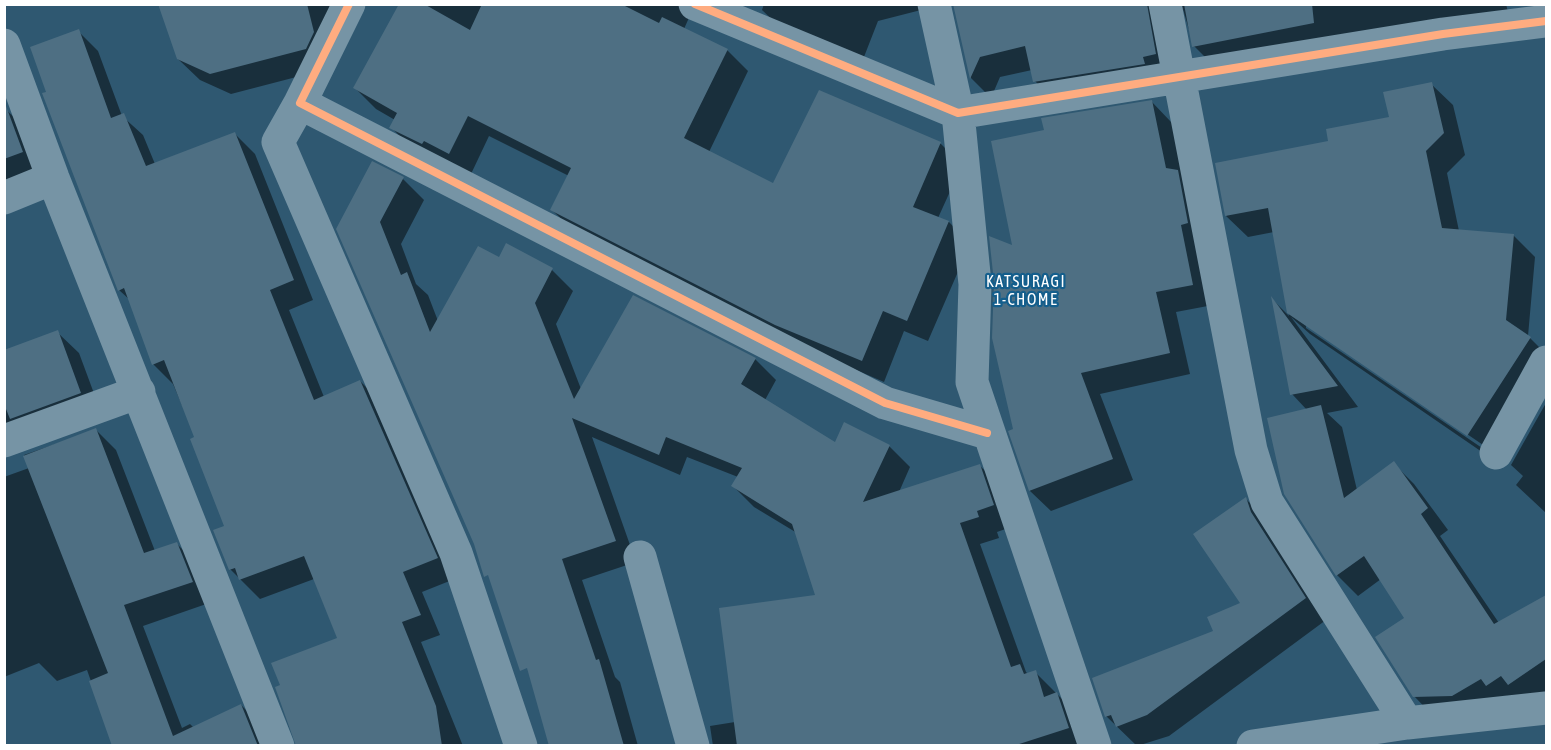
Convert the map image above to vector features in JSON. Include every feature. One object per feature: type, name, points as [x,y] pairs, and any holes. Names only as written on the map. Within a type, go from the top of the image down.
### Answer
[{"type":"street","points":[[349,4],[278,142],[456,554],[521,746]]},
{"type":"street","points":[[696,4],[958,113],[1525,16]]},
{"type":"street","points":[[934,4],[958,113],[975,284],[972,382],[987,433],[1095,746]]},
{"type":"street","points":[[1165,4],[1251,450],[1267,501],[1407,723]]},
{"type":"street","points":[[4,45],[53,178],[140,392],[278,746]]},
{"type":"street","points":[[300,103],[885,403],[987,433]]},
{"type":"street","points":[[4,198],[53,178]]},
{"type":"street","points":[[1496,453],[1546,362]]},
{"type":"street","points":[[4,441],[140,392]]},
{"type":"street","points":[[640,557],[693,746]]},
{"type":"street","points":[[1253,746],[1407,723],[1546,708]]},
{"type":"building","points":[[158,4],[307,4],[314,32],[306,49],[210,74],[177,59]]},
{"type":"building","points":[[399,4],[424,4],[470,30],[482,4],[621,4],[659,23],[662,17],[728,49],[684,138],[773,183],[819,90],[941,142],[913,207],[949,221],[907,321],[883,311],[862,361],[775,325],[550,210],[571,168],[468,116],[449,154],[424,141],[422,144],[389,128],[397,113],[353,88]]},
{"type":"building","points":[[953,4],[1147,4],[1156,54],[1143,57],[1145,64],[1033,82],[1025,46],[980,57],[970,79]]},
{"type":"building","points":[[1184,4],[1312,4],[1314,23],[1192,47]]},
{"type":"building","points":[[79,29],[111,118],[124,113],[146,166],[235,132],[294,280],[270,290],[314,400],[360,380],[438,558],[403,572],[421,615],[402,622],[436,706],[442,746],[296,746],[275,687],[280,685],[271,663],[337,638],[304,556],[239,580],[235,568],[229,570],[213,530],[224,526],[190,439],[194,437],[164,360],[152,365],[124,288],[118,291],[42,93],[46,92],[30,47]]},
{"type":"building","points":[[1432,82],[1444,133],[1426,151],[1442,228],[1514,234],[1506,320],[1531,337],[1467,436],[1287,313],[1268,208],[1225,216],[1215,163],[1328,141],[1326,129],[1389,117],[1383,92]]},
{"type":"building","points":[[1152,100],[1166,168],[1178,170],[1188,223],[1181,225],[1193,285],[1156,292],[1170,353],[1081,373],[1113,459],[1029,491],[1008,431],[1013,429],[992,338],[994,282],[989,236],[1012,245],[991,141],[1044,130],[1041,118]]},
{"type":"building","points":[[6,106],[23,152],[4,159],[4,107]]},
{"type":"building","points":[[372,161],[404,177],[380,222],[401,275],[407,272],[430,332],[478,246],[499,257],[506,243],[553,268],[535,303],[574,399],[633,295],[756,358],[741,384],[835,442],[844,422],[890,445],[863,502],[980,464],[994,505],[977,511],[979,517],[960,523],[1011,667],[1020,664],[1024,674],[1036,670],[1044,697],[1057,692],[1069,728],[1013,746],[737,746],[719,608],[815,595],[792,524],[731,486],[742,468],[666,437],[659,455],[572,418],[616,541],[562,559],[596,660],[599,659],[624,746],[549,746],[527,668],[520,671],[488,575],[484,577],[474,544],[336,229]]},
{"type":"building","points":[[1271,296],[1338,386],[1290,395]]},
{"type":"building","points":[[58,330],[81,393],[10,419],[4,404],[4,350]]},
{"type":"building","points":[[1321,405],[1344,498],[1394,461],[1428,508],[1421,514],[1494,624],[1546,595],[1546,659],[1508,685],[1501,676],[1486,686],[1481,679],[1452,696],[1413,697],[1375,637],[1404,618],[1364,556],[1336,576],[1284,494],[1267,418]]},
{"type":"building","points":[[96,428],[144,553],[177,542],[193,582],[124,605],[173,736],[241,704],[258,746],[112,746],[89,681],[108,673],[23,456]]},
{"type":"building","points":[[1246,497],[1251,512],[1306,598],[1147,715],[1116,727],[1111,715],[1105,717],[1092,678],[1213,631],[1207,617],[1240,603],[1193,534]]},
{"type":"cycle path","points":[[349,4],[300,103],[885,403],[987,433]]},
{"type":"cycle path","points":[[695,4],[958,113],[1443,34],[1546,21]]},
{"type":"district","name":"KATSURAGI 1-CHOME","points":[[1026,291]]}]
